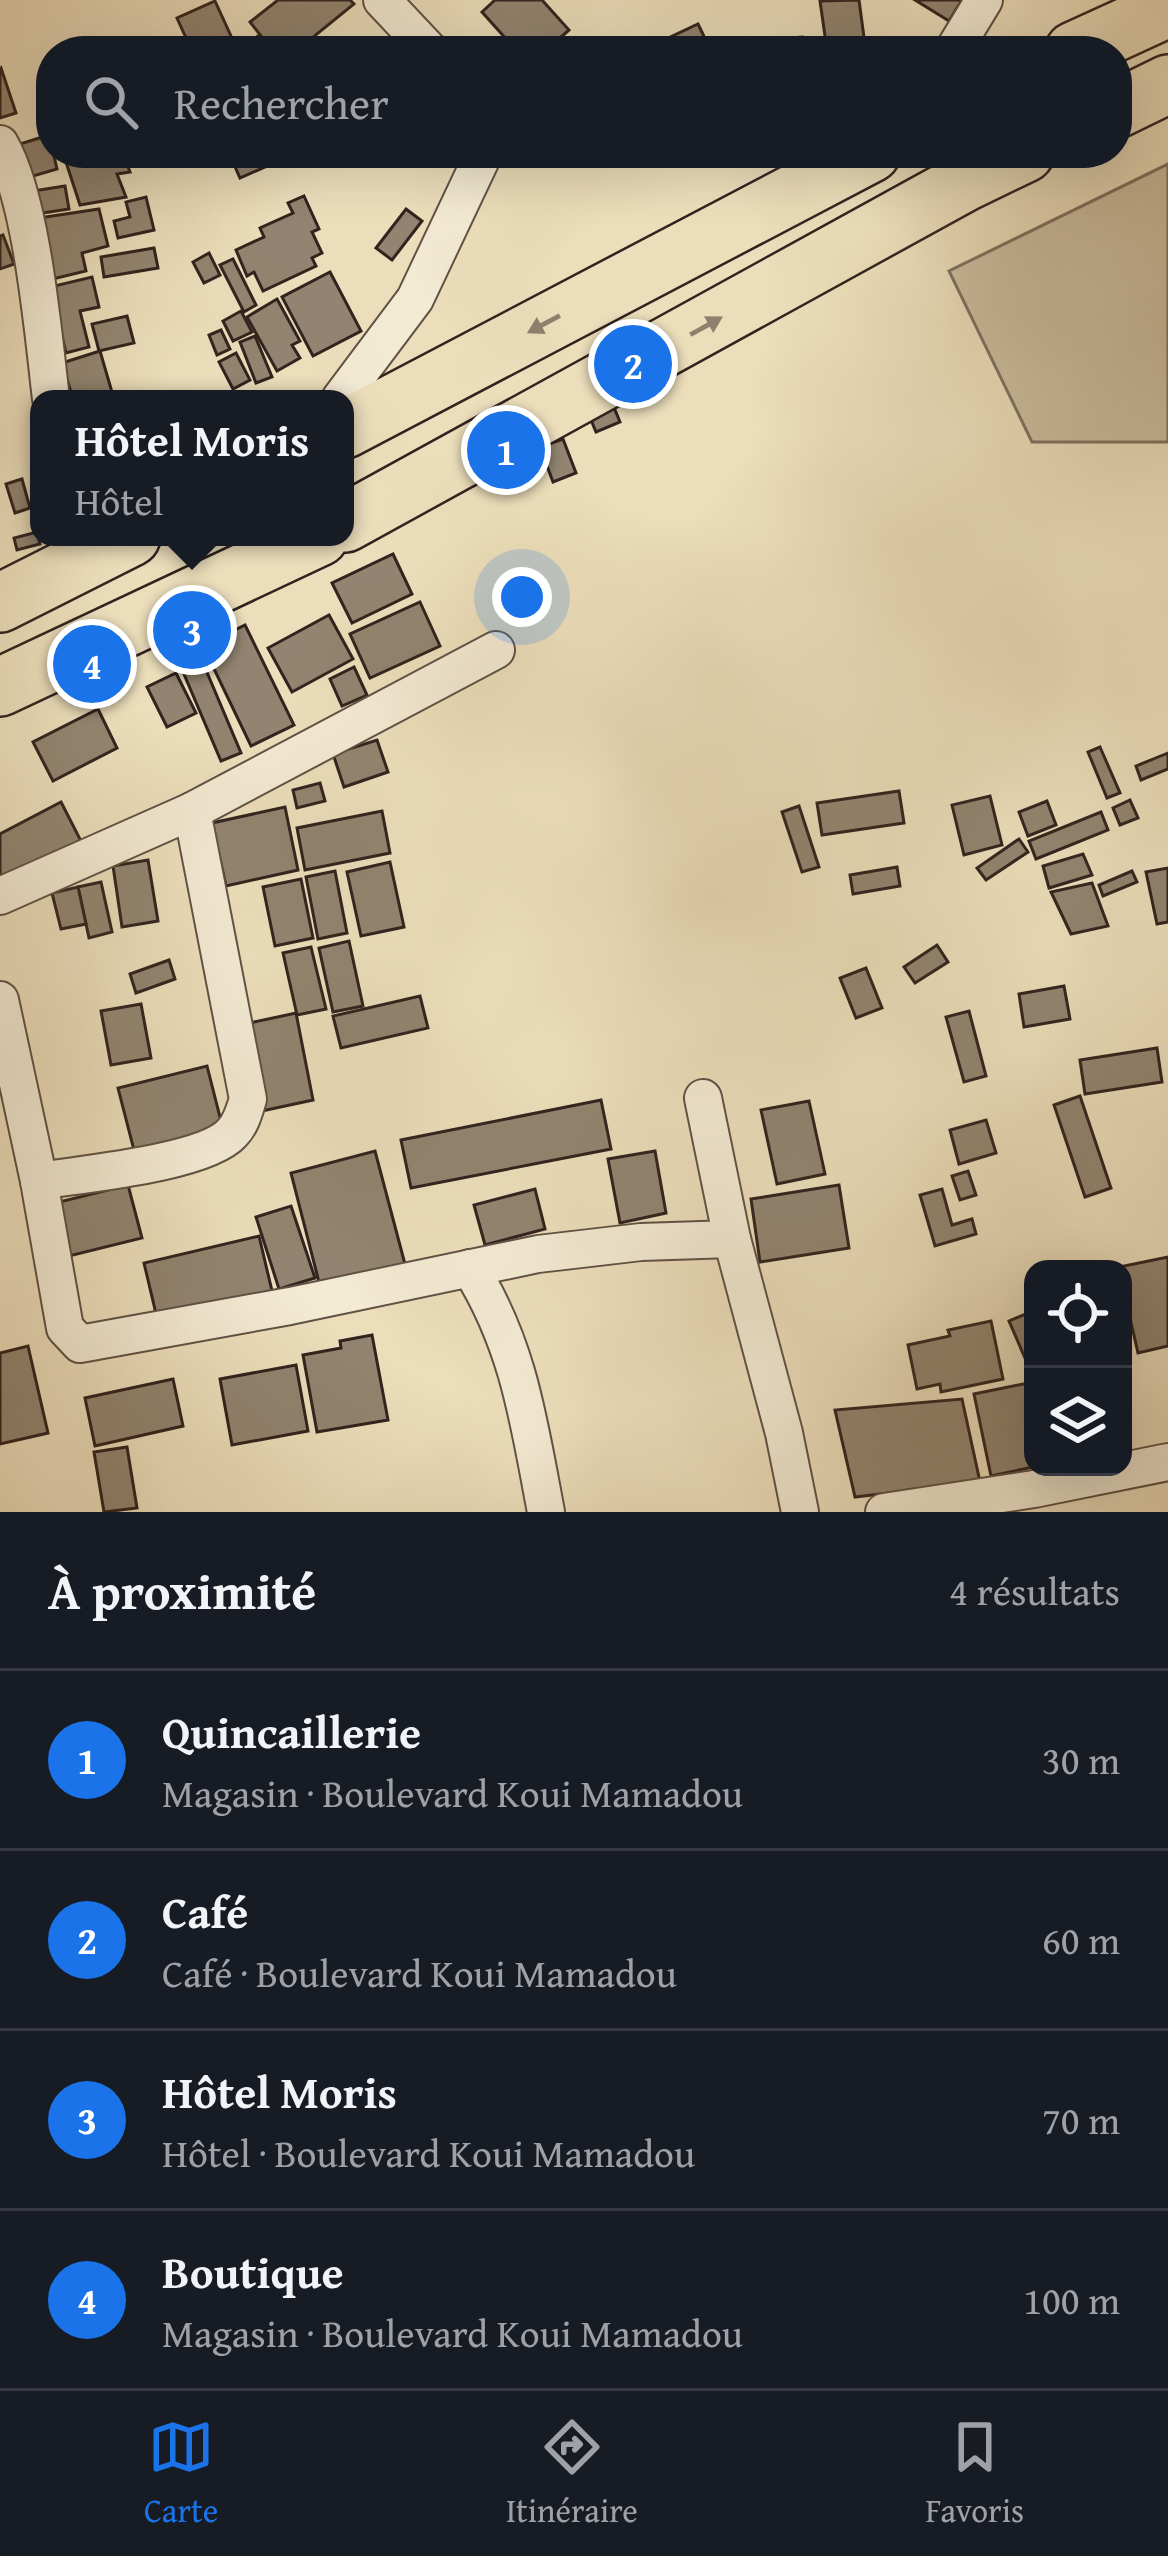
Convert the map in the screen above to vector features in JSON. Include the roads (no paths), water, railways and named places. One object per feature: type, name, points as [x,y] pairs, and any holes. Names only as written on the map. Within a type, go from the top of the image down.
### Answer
[{"type":"main road","points":[[1107,36],[1168,8]]},
{"type":"main road","points":[[1132,102],[1168,84]]},
{"type":"main road","points":[[354,424],[842,168]]},
{"type":"main road","points":[[354,518],[959,168]]},
{"type":"main road","points":[[0,687],[300,546]]},
{"type":"main road","points":[[0,603],[69,552]]},
{"type":"street","points":[[382,0],[416,36]]},
{"type":"street","points":[[962,36],[984,0]]},
{"type":"street","points":[[0,144],[16,185],[50,390]]},
{"type":"street","points":[[347,390],[415,299],[477,168]]},
{"type":"street","points":[[0,896],[192,811],[496,650]]},
{"type":"street","points":[[39,1181],[206,1152],[242,1120],[248,1099],[192,811]]},
{"type":"street","points":[[0,1000],[39,1181],[64,1328],[80,1343],[599,1246],[732,1239]]},
{"type":"street","points":[[703,1098],[732,1239],[800,1512]]},
{"type":"street","points":[[470,1268],[493,1304],[518,1371],[546,1512]]},
{"type":"street","points":[[884,1512],[1168,1462]]},
{"type":"place","name":"Café","points":[[633,364]]},
{"type":"place","name":"Quincaillerie","points":[[506,450]]},
{"type":"place","name":"Hôtel Moris","points":[[192,630]]},
{"type":"place","name":"Boutique","points":[[92,664]]}]
